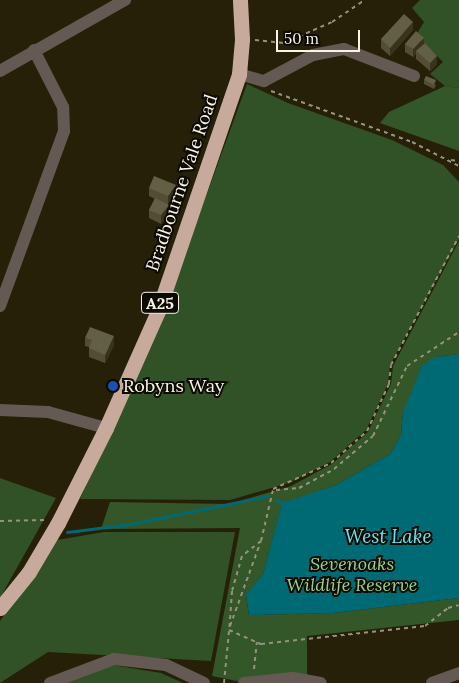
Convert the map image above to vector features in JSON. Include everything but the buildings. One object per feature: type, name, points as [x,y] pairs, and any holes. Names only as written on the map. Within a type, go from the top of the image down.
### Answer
[{"type":"highway","name":"Bradbourne Vale Road","points":[[0,608],[29,572],[58,523],[106,428],[158,311],[239,74],[242,39],[240,0]]},
{"type":"street","points":[[0,72],[34,50],[125,0]]},
{"type":"street","points":[[239,74],[259,81],[270,79],[313,55],[344,49],[414,76]]},
{"type":"street","points":[[0,306],[64,131],[63,107],[34,50]]},
{"type":"street","points":[[0,410],[48,412],[106,428]]},
{"type":"street","points":[[50,683],[114,659],[166,665],[204,683]]},
{"type":"street","points":[[432,683],[459,673]]},
{"type":"street","points":[[244,683],[293,678],[321,683]]},
{"type":"path","points":[[242,39],[284,43],[332,22],[365,0]]},
{"type":"path","points":[[259,81],[264,88],[450,160],[459,166]]},
{"type":"path","points":[[450,160],[459,161]]},
{"type":"path","points":[[273,490],[331,463],[367,431],[389,384],[391,366],[459,236]]},
{"type":"path","points":[[273,490],[299,488],[334,469],[373,436],[407,366],[459,332]]},
{"type":"path","points":[[229,630],[260,541],[273,490]]},
{"type":"path","points":[[0,521],[58,523]]},
{"type":"path","points":[[224,683],[232,591],[242,556],[260,541]]},
{"type":"path","points":[[229,630],[256,642],[425,626],[448,608],[459,605]]},
{"type":"path","points":[[256,642],[254,669],[258,682]]},
{"type":"green space","points":[[420,0],[459,0],[459,88],[445,86],[430,74],[443,62],[416,35],[424,22],[412,8]]},
{"type":"green space","points":[[247,84],[288,103],[392,140],[443,165],[459,182],[459,239],[390,365],[388,384],[366,430],[330,462],[289,483],[230,500],[80,499],[154,339]]},
{"type":"green space","points":[[445,86],[459,88],[459,151],[380,123],[389,112]]},
{"type":"green space","points":[[459,241],[459,354],[436,357],[403,412],[401,435],[390,454],[336,485],[282,504],[263,574],[246,596],[249,615],[333,613],[459,598],[459,620],[307,636],[307,675],[237,681],[212,676],[240,528],[101,529],[110,502],[229,504],[291,486],[332,464],[368,432],[391,384],[393,366]]},
{"type":"green space","points":[[0,478],[56,498],[0,598]]},
{"type":"green space","points":[[104,532],[235,532],[211,661],[48,652],[0,683],[0,621],[57,540]]},
{"type":"green space","points":[[113,665],[161,673],[183,683],[61,683]]},
{"type":"water","name":"West Lake","points":[[459,354],[459,598],[333,613],[249,615],[246,595],[263,574],[282,503],[336,485],[390,454],[401,435],[403,412],[422,366],[435,357]]},
{"type":"waterway","points":[[67,532],[130,524],[268,496]]},
{"type":"waterway","points":[[276,500],[282,503]]},
{"type":"place","name":"Robyns Way","points":[[113,386]]},
{"type":"park label","name":"Sevenoaks Wildlife Reserve","points":[[352,575]]}]
